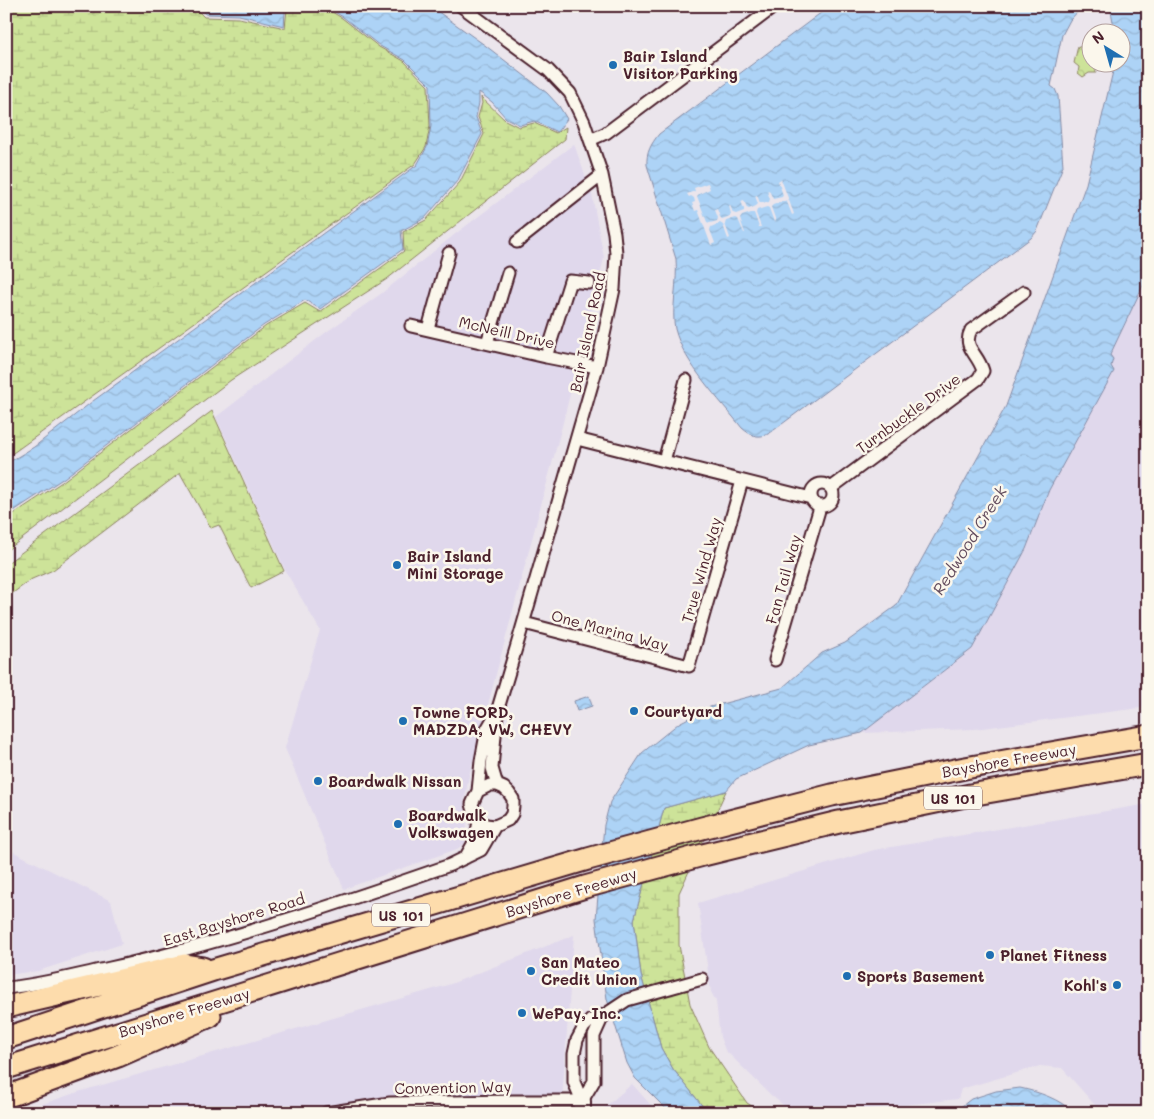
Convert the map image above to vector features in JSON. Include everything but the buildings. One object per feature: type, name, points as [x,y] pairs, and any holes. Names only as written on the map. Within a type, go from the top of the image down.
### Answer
[{"type":"highway","name":"Bayshore Freeway","points":[[6,1038],[213,970],[588,859],[762,812],[832,795],[965,768],[1148,736]]},
{"type":"highway","name":"Bayshore Freeway","points":[[6,1068],[586,887],[759,841],[970,794],[1148,764]]},
{"type":"highway","points":[[6,1007],[185,965],[213,970]]},
{"type":"highway","points":[[6,1097],[143,1046],[300,976]]},
{"type":"street","name":"Bair Island Road","points":[[461,6],[548,70],[557,78],[574,101],[584,122],[602,175],[614,233],[616,270],[614,289],[597,367],[524,623],[497,712],[488,728],[480,761],[478,791]]},
{"type":"street","points":[[590,140],[606,133],[775,6]]},
{"type":"street","points":[[516,242],[602,175]]},
{"type":"street","points":[[428,329],[449,253]]},
{"type":"street","points":[[487,343],[508,273]]},
{"type":"street","points":[[546,357],[565,280],[589,283]]},
{"type":"street","name":"Turnbuckle Drive","points":[[830,488],[978,379],[983,371],[980,362],[969,346],[967,338],[971,330],[1024,292]]},
{"type":"street","name":"McNeill Drive","points":[[411,326],[597,367]]},
{"type":"street","points":[[664,461],[686,380]]},
{"type":"street","points":[[577,439],[811,498],[820,507],[829,504],[833,497],[830,488],[823,484],[812,490],[811,498]]},
{"type":"street","name":"True Wind Way","points":[[689,666],[742,481]]},
{"type":"street","name":"Fan Tail Way","points":[[775,660],[820,507]]},
{"type":"street","name":"One Marina Way","points":[[524,623],[689,666]]},
{"type":"street","name":"Bair Island Road","points":[[497,712],[497,732],[493,746],[492,768],[497,785]]},
{"type":"street","points":[[490,785],[497,785],[504,788],[513,799],[512,814],[502,824],[495,826],[486,825],[475,815],[472,804],[478,791],[490,785]]},
{"type":"street","points":[[465,859],[476,839],[479,820]]},
{"type":"street","name":"East Bayshore Road","points":[[6,988],[34,985],[192,948],[344,902],[465,859],[481,850],[495,826]]},
{"type":"street","points":[[582,1107],[574,1082],[574,1054],[580,1033],[591,1020],[607,1013],[627,1000],[702,979]]},
{"type":"street","points":[[582,1107],[594,1081],[594,1036],[607,1013]]},
{"type":"street","name":"Convention Way","points":[[326,1113],[390,1103],[513,1101],[582,1107]]},
{"type":"shaded area","points":[[574,144],[592,195],[604,258],[562,426],[469,776],[464,803],[468,836],[464,844],[457,849],[344,889],[285,748],[320,630],[286,572],[216,417],[325,333],[382,293],[454,235]]},
{"type":"shaded area","points":[[1148,275],[1148,707],[974,729],[862,733],[972,649],[1026,549],[1049,490],[1111,366],[1110,355]]},
{"type":"shaded area","points":[[1148,804],[1148,1113],[1102,1113],[1062,1068],[1040,1066],[961,1089],[958,1099],[843,1112],[793,1113],[771,1095],[725,1050],[720,1037],[716,1001],[711,992],[698,903],[874,850]]},
{"type":"shaded area","points":[[6,848],[111,901],[122,944],[38,971],[6,975]]},
{"type":"shaded area","points":[[574,935],[561,1113],[16,1113],[78,1092],[451,984]]},
{"type":"shaded area","points":[[632,1084],[658,1113],[604,1113],[604,1108]]},
{"type":"green space","points":[[6,6],[193,6],[204,17],[239,18],[285,28],[286,6],[322,6],[342,18],[379,47],[404,61],[428,86],[430,126],[426,147],[415,164],[6,458]]},
{"type":"green space","points":[[1078,46],[1082,48],[1082,72],[1096,73],[1089,73],[1083,77],[1078,73],[1079,67],[1074,63]]},
{"type":"green space","points":[[481,97],[505,120],[519,127],[534,123],[556,133],[566,127],[565,139],[387,279],[231,380],[6,551],[6,519],[62,482],[266,326],[305,303],[320,312],[404,251],[403,232],[426,220],[460,182],[484,134],[478,117],[482,103]]},
{"type":"green space","points":[[212,411],[284,571],[251,588],[219,525],[211,528],[180,473],[53,570],[32,579],[6,598],[6,564]]},
{"type":"green space","points":[[726,791],[679,893],[679,945],[690,1004],[709,1047],[747,1103],[763,1113],[708,1113],[673,1069],[661,1048],[641,975],[634,920],[664,808]]},
{"type":"water","points":[[198,6],[283,6],[285,12],[284,26],[239,15],[205,14]]},
{"type":"water","points":[[325,6],[430,6],[547,93],[559,106],[567,119],[557,132],[534,121],[520,125],[506,118],[492,102],[479,92],[476,117],[482,134],[458,180],[425,218],[401,231],[403,249],[320,309],[305,300],[264,325],[64,478],[6,516],[6,464],[34,447],[93,401],[417,165],[427,147],[431,126],[430,85],[405,60],[380,46],[343,17]]},
{"type":"water","points":[[830,6],[1083,6],[1070,20],[1062,35],[1051,86],[1055,89],[1058,96],[1063,166],[1037,231],[1031,238],[770,433],[755,436],[742,428],[714,394],[694,368],[680,342],[674,321],[676,259],[647,165],[647,156],[651,145],[659,134]]},
{"type":"water","name":"Redwood Creek","points":[[1110,6],[1148,6],[1148,275],[1110,355],[1113,359],[1111,366],[1114,371],[1049,490],[1026,549],[972,649],[862,733],[809,745],[736,779],[726,791],[664,808],[634,920],[641,975],[661,1048],[673,1069],[708,1113],[670,1113],[635,1078],[627,1063],[607,999],[596,919],[604,825],[610,802],[642,753],[679,723],[710,707],[782,688],[822,653],[845,643],[896,606],[1006,406],[1086,184],[1113,72],[1132,72],[1132,22],[1113,22]]},
{"type":"water","points":[[589,696],[592,706],[577,711],[574,701]]},
{"type":"water","points":[[1020,1088],[1049,1097],[1074,1113],[953,1113],[971,1099],[996,1091]]},
{"type":"pier","points":[[781,179],[794,214],[792,215],[787,202],[784,201],[771,207],[776,221],[774,222],[769,208],[757,210],[756,213],[761,227],[759,227],[754,213],[742,216],[740,219],[745,233],[738,219],[726,221],[725,224],[730,238],[728,239],[723,225],[720,223],[711,227],[710,230],[715,243],[711,245],[698,210],[695,211],[692,203],[695,202],[694,198],[689,197],[687,194],[695,191],[694,188],[708,183],[710,189],[697,196],[707,222],[710,223],[717,221],[718,218],[715,210],[717,209],[722,219],[730,216],[730,205],[733,213],[736,214],[744,211],[741,201],[744,200],[749,209],[756,206],[758,204],[755,196],[757,195],[760,203],[769,202],[770,199],[767,191],[769,190],[773,199],[782,197],[778,181]]},
{"type":"place","name":"Bair Island Visitor Parking","points":[[613,65]]},
{"type":"place","name":"Bair Island Mini Storage","points":[[397,565]]},
{"type":"place","name":"Courtyard","points":[[634,711]]},
{"type":"place","name":"Towne FORD, MADZDA, VW, CHEVY","points":[[403,721]]},
{"type":"place","name":"Boardwalk Nissan","points":[[318,781]]},
{"type":"place","name":"Boardwalk Volkswagen","points":[[398,824]]},
{"type":"place","name":"Planet Fitness","points":[[990,955]]},
{"type":"place","name":"San Mateo Credit Union","points":[[531,971]]},
{"type":"place","name":"Sports Basement","points":[[847,976]]},
{"type":"place","name":"Kohl's","points":[[1117,985]]},
{"type":"place","name":"WePay, Inc.","points":[[522,1013]]}]
